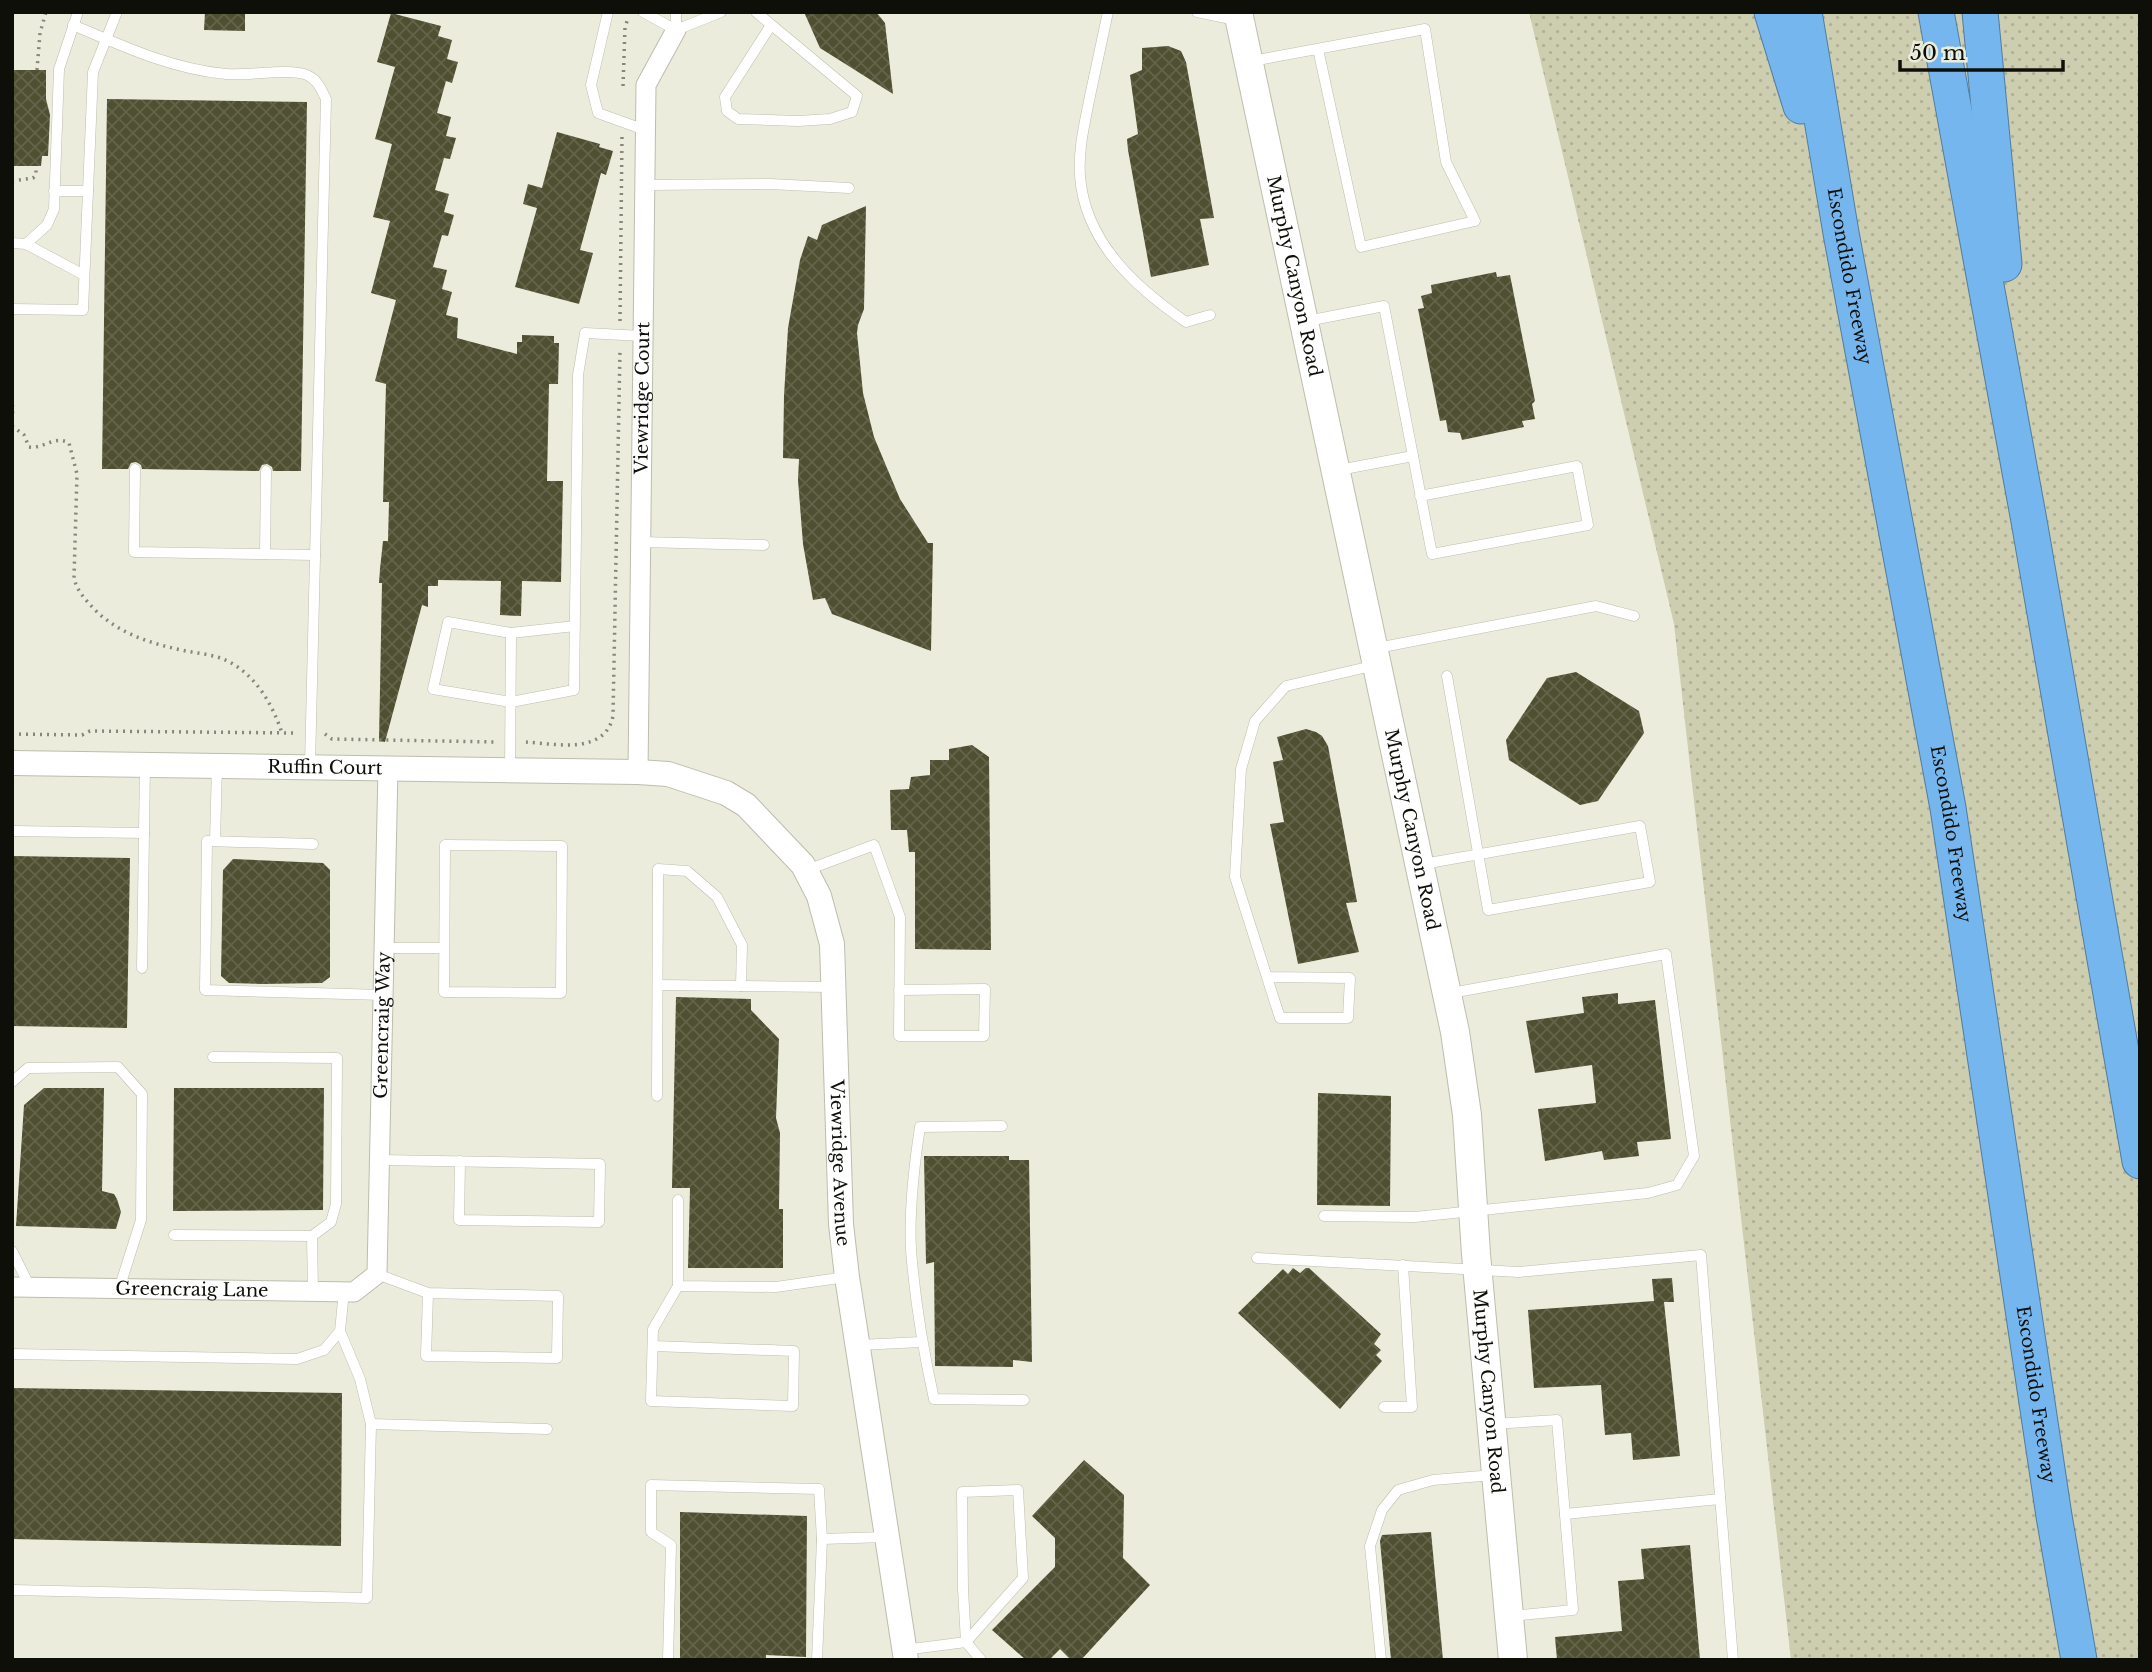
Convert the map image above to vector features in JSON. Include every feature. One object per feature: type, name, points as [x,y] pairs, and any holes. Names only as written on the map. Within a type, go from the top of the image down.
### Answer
[{"type":"highway","points":[[1772,12],[1841,233]]},
{"type":"highway","name":"Escondido Freeway","points":[[1804,12],[1841,233],[1948,808],[2054,1516],[2079,1660]]},
{"type":"highway","points":[[1937,12],[2140,1161]]},
{"type":"highway","points":[[1980,12],[2029,521]]},
{"type":"highway","points":[[2054,1516],[2062,1660]]},
{"type":"main road","name":"Murphy Canyon Road","points":[[1239,17],[1455,1032],[1467,1115],[1513,1660]]},
{"type":"street","name":"Viewridge Court","points":[[638,772],[646,85],[676,21]]},
{"type":"street","name":"Ruffin Court","points":[[12,763],[638,772]]},
{"type":"street","name":"Greencraig Way","points":[[374,1277],[380,1160],[388,768]]},
{"type":"street","name":"Viewridge Avenue","points":[[638,772],[668,774],[726,793],[746,805],[806,870],[819,896],[832,944],[841,1224],[847,1277],[905,1655]]},
{"type":"street","name":"Greencraig Lane","points":[[21,1287],[354,1292],[374,1277]]},
{"type":"lane","points":[[26,244],[47,225],[54,209],[59,69],[78,12]]},
{"type":"lane","points":[[12,309],[83,310],[93,72],[117,12]]},
{"type":"lane","points":[[608,12],[591,85],[598,113],[645,130]]},
{"type":"lane","points":[[643,12],[676,21],[721,12]]},
{"type":"lane","points":[[756,12],[771,24],[856,96],[852,112],[831,119],[798,121],[738,119],[727,111],[725,97],[771,24]]},
{"type":"lane","points":[[1108,12],[1083,131],[1080,175],[1086,209],[1101,242],[1122,269],[1157,302],[1186,322],[1210,315]]},
{"type":"lane","points":[[1197,12],[1239,17]]},
{"type":"lane","points":[[73,25],[175,65],[226,74],[304,74],[317,81],[326,99],[310,767]]},
{"type":"lane","points":[[1248,61],[1318,48],[1425,29],[1446,162],[1475,221],[1361,247],[1318,48]]},
{"type":"lane","points":[[645,185],[770,184],[849,188]]},
{"type":"lane","points":[[54,191],[88,191]]},
{"type":"lane","points":[[12,243],[26,244],[84,275]]},
{"type":"lane","points":[[1304,321],[1384,306],[1420,496],[1432,554],[1588,525],[1577,467],[1420,496]]},
{"type":"lane","points":[[575,626],[511,633],[448,622],[433,689],[511,702],[574,690],[575,626],[578,375],[585,333],[643,336]]},
{"type":"lane","points":[[1335,471],[1413,456]]},
{"type":"lane","points":[[135,469],[134,552],[315,555]]},
{"type":"lane","points":[[265,554],[266,471]]},
{"type":"lane","points":[[640,542],[764,545]]},
{"type":"lane","points":[[1267,977],[1350,978],[1349,1018],[1280,1017],[1267,977],[1235,877],[1241,769],[1255,721],[1286,686],[1375,657],[1596,606],[1634,616]]},
{"type":"lane","points":[[510,770],[511,633]]},
{"type":"lane","points":[[1419,865],[1478,854],[1640,827],[1650,882],[1488,910],[1478,854],[1447,676]]},
{"type":"lane","points":[[142,968],[145,765]]},
{"type":"lane","points":[[215,841],[218,766]]},
{"type":"lane","points":[[12,831],[144,833]]},
{"type":"lane","points":[[313,844],[207,841],[205,990],[383,995]]},
{"type":"lane","points":[[445,845],[562,846],[561,993],[444,992],[444,948],[445,845]]},
{"type":"lane","points":[[806,870],[874,845],[900,917],[899,990],[899,1036],[984,1036],[985,989],[899,990]]},
{"type":"lane","points":[[657,1096],[658,869],[687,871],[717,897],[742,944],[741,986]]},
{"type":"lane","points":[[384,948],[444,948]]},
{"type":"lane","points":[[1324,1216],[1415,1217],[1648,1193],[1677,1185],[1694,1156],[1666,954],[1447,994]]},
{"type":"lane","points":[[659,985],[834,987]]},
{"type":"lane","points":[[174,1235],[312,1236],[331,1223],[336,1204],[337,1058],[213,1057]]},
{"type":"lane","points":[[12,1082],[28,1068],[118,1067],[142,1094],[141,1220],[119,1289]]},
{"type":"lane","points":[[1002,1126],[920,1126],[914,1164],[911,1247],[921,1342],[934,1399],[1024,1401]]},
{"type":"lane","points":[[380,1160],[460,1161],[600,1164],[600,1223],[459,1220],[460,1161]]},
{"type":"lane","points":[[653,1346],[794,1351],[793,1406],[651,1401],[653,1329],[678,1286],[678,1200]]},
{"type":"lane","points":[[312,1236],[313,1291]]},
{"type":"lane","points":[[12,1251],[21,1287]]},
{"type":"lane","points":[[1257,1258],[1519,1272],[1701,1255],[1733,1660]]},
{"type":"lane","points":[[1384,1407],[1412,1407],[1403,1265]]},
{"type":"lane","points":[[374,1277],[428,1293],[558,1296],[556,1358],[426,1356],[428,1293]]},
{"type":"lane","points":[[678,1286],[776,1287],[847,1277]]},
{"type":"lane","points":[[12,1590],[366,1598],[371,1424],[360,1380],[340,1331],[344,1291]]},
{"type":"lane","points":[[12,1354],[297,1359],[324,1350],[340,1331]]},
{"type":"lane","points":[[857,1345],[921,1342]]},
{"type":"lane","points":[[1492,1424],[1557,1420],[1573,1610],[1509,1616]]},
{"type":"lane","points":[[371,1424],[547,1429]]},
{"type":"lane","points":[[1381,1660],[1370,1546],[1382,1510],[1398,1490],[1433,1480],[1496,1475]]},
{"type":"lane","points":[[668,1660],[671,1545],[651,1532],[651,1485],[819,1489],[822,1539],[817,1660]]},
{"type":"lane","points":[[905,1655],[966,1642],[1023,1578],[1018,1490],[962,1492],[966,1642],[981,1660]]},
{"type":"lane","points":[[1565,1514],[1720,1499]]},
{"type":"lane","points":[[822,1539],[887,1536]]},
{"type":"path","points":[[37,70],[40,33],[46,12]]},
{"type":"path","points":[[12,734],[82,735],[90,731],[282,733],[327,734],[332,739],[581,744],[597,741],[611,726],[614,688],[625,28],[630,12]]},
{"type":"path","points":[[12,181],[33,178],[36,175],[36,166]]},
{"type":"path","points":[[12,405],[12,414]]},
{"type":"path","points":[[12,426],[24,435],[29,447],[38,448],[62,439],[69,443],[77,474],[74,578],[83,597],[119,629],[139,639],[232,663],[268,699],[282,733]]},
{"type":"green space","points":[[1529,12],[2140,12],[2140,1660],[1791,1660],[1674,624]]},
{"type":"building","points":[[205,12],[245,12],[245,31],[204,30]]},
{"type":"building","points":[[804,12],[876,12],[885,23],[893,94],[820,48]]},
{"type":"building","points":[[391,13],[441,26],[438,36],[452,40],[447,59],[458,62],[452,83],[446,81],[437,113],[451,117],[446,136],[456,138],[450,159],[444,158],[435,190],[449,194],[444,212],[454,215],[448,236],[442,235],[433,267],[447,270],[442,289],[452,292],[446,315],[458,318],[457,338],[517,354],[517,342],[522,342],[522,335],[554,336],[554,343],[559,343],[558,384],[549,384],[547,481],[563,481],[561,582],[522,581],[521,616],[500,615],[501,581],[438,580],[438,586],[428,586],[428,607],[422,605],[385,742],[379,741],[382,583],[379,583],[383,541],[388,541],[389,502],[383,502],[386,384],[375,381],[396,300],[371,293],[390,221],[373,217],[392,144],[375,139],[395,67],[377,62]]},
{"type":"building","points":[[1168,46],[1181,51],[1186,62],[1214,218],[1200,219],[1209,265],[1151,277],[1128,150],[1127,139],[1138,134],[1130,75],[1142,70],[1142,48]]},
{"type":"building","points":[[12,70],[46,70],[46,99],[50,115],[48,156],[42,156],[41,166],[12,166]]},
{"type":"building","points":[[107,99],[307,102],[301,471],[273,471],[267,464],[262,465],[259,471],[142,469],[136,462],[131,463],[128,469],[102,469]]},
{"type":"building","points":[[557,132],[600,144],[599,147],[613,151],[606,175],[601,173],[580,250],[593,253],[579,304],[515,287],[537,208],[523,204],[528,184],[542,188]]},
{"type":"building","points":[[866,206],[864,309],[857,333],[863,393],[874,437],[900,499],[928,543],[933,543],[931,651],[832,614],[825,598],[813,600],[803,544],[799,459],[783,458],[788,328],[800,260],[808,236],[817,240],[822,225]]},
{"type":"building","points":[[1496,272],[1497,277],[1510,275],[1535,401],[1532,404],[1535,419],[1522,421],[1524,427],[1462,440],[1460,433],[1448,432],[1446,420],[1440,421],[1418,309],[1424,308],[1421,296],[1432,293],[1431,285]]},
{"type":"building","points":[[1576,672],[1639,711],[1644,733],[1598,801],[1580,805],[1509,760],[1506,740],[1547,678]]},
{"type":"building","points":[[1306,729],[1322,736],[1328,746],[1357,902],[1346,903],[1359,952],[1298,964],[1270,824],[1284,822],[1273,762],[1283,760],[1277,737]]},
{"type":"building","points":[[972,745],[989,757],[991,950],[915,949],[915,852],[909,852],[907,830],[891,830],[890,790],[909,789],[911,777],[930,775],[930,760],[949,760],[949,749]]},
{"type":"building","points":[[12,856],[130,858],[127,1028],[12,1026]]},
{"type":"building","points":[[233,859],[323,863],[330,870],[330,977],[322,983],[262,984],[229,983],[221,976],[223,870]]},
{"type":"building","points":[[1618,993],[1618,1004],[1655,1000],[1671,1139],[1637,1142],[1639,1156],[1604,1160],[1602,1151],[1545,1161],[1538,1109],[1596,1103],[1592,1065],[1535,1073],[1526,1021],[1584,1013],[1582,997]]},
{"type":"building","points":[[676,997],[751,999],[751,1010],[779,1039],[776,1118],[780,1133],[779,1209],[783,1209],[783,1268],[688,1268],[690,1188],[672,1188]]},
{"type":"building","points":[[44,1088],[104,1088],[102,1191],[114,1194],[117,1199],[121,1212],[116,1229],[16,1226],[24,1105]]},
{"type":"building","points":[[174,1088],[324,1088],[323,1210],[173,1211]]},
{"type":"building","points":[[1318,1093],[1391,1096],[1390,1206],[1317,1205]]},
{"type":"building","points":[[924,1156],[1009,1156],[1009,1160],[1029,1160],[1032,1362],[1013,1360],[1013,1367],[935,1366],[934,1262],[926,1264]]},
{"type":"building","points":[[1293,1268],[1300,1273],[1309,1268],[1381,1334],[1374,1344],[1381,1350],[1376,1355],[1382,1361],[1340,1409],[1238,1313],[1283,1269],[1288,1274]]},
{"type":"building","points":[[1672,1278],[1674,1302],[1664,1302],[1680,1456],[1633,1460],[1631,1433],[1605,1435],[1601,1385],[1534,1388],[1528,1310],[1654,1301],[1652,1279]]},
{"type":"building","points":[[12,1388],[342,1393],[341,1546],[12,1539]]},
{"type":"building","points":[[1084,1460],[1124,1495],[1123,1558],[1150,1585],[1081,1660],[1071,1660],[1060,1649],[1049,1660],[1026,1660],[992,1630],[1055,1567],[1055,1538],[1032,1516]]},
{"type":"building","points":[[680,1512],[807,1516],[806,1657],[766,1655],[766,1660],[680,1660]]},
{"type":"building","points":[[1431,1532],[1443,1660],[1391,1660],[1380,1541],[1382,1535]]},
{"type":"building","points":[[1690,1545],[1700,1660],[1557,1660],[1555,1637],[1622,1631],[1618,1581],[1644,1579],[1641,1549]]}]
